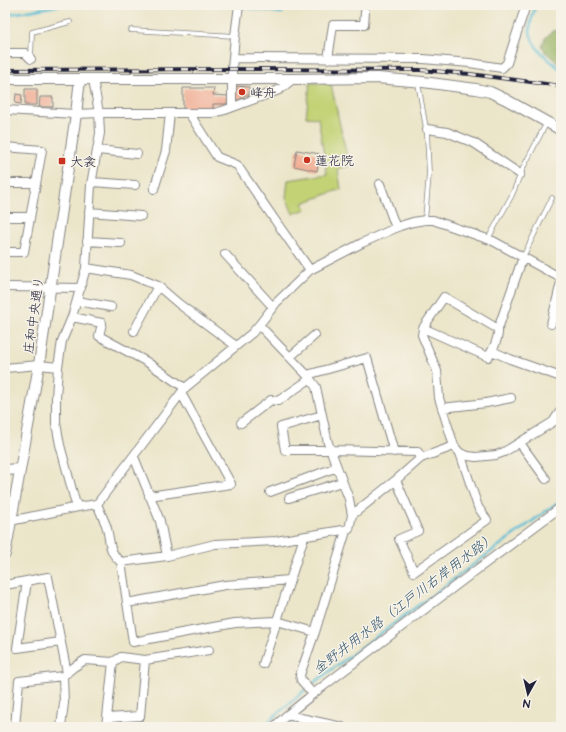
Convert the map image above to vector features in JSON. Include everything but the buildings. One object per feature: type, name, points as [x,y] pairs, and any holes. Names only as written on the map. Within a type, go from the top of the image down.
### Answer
[{"type":"street","points":[[233,58],[423,58],[502,68],[507,63],[526,5]]},
{"type":"street","points":[[232,107],[234,36],[238,9]]},
{"type":"street","points":[[328,58],[333,25],[364,25],[365,12]]},
{"type":"street","points":[[5,53],[25,53],[30,59]]},
{"type":"street","points":[[5,79],[377,78],[476,89],[490,92],[561,130]]},
{"type":"street","name":"庄和中央通り","points":[[5,554],[8,522],[20,469],[39,365],[80,79]]},
{"type":"street","points":[[78,507],[75,501],[60,444],[56,423],[56,398],[58,367],[62,341],[72,317],[86,268],[92,182],[100,133],[93,79]]},
{"type":"street","points":[[5,110],[76,114],[214,113],[280,90],[293,79]]},
{"type":"street","points":[[154,189],[166,151],[170,113]]},
{"type":"street","points":[[189,113],[217,157],[237,165],[310,270]]},
{"type":"street","points":[[426,129],[447,132],[474,143],[520,174]]},
{"type":"street","points":[[5,147],[42,150],[24,252],[5,252]]},
{"type":"street","points":[[97,150],[137,154]]},
{"type":"street","points":[[5,182],[36,183]]},
{"type":"street","points":[[92,182],[135,186]]},
{"type":"street","points":[[380,184],[396,228]]},
{"type":"street","points":[[89,212],[141,216]]},
{"type":"street","points":[[5,217],[30,217]]},
{"type":"street","points":[[8,522],[97,504],[183,391],[252,333],[288,290],[310,270],[362,243],[414,222],[433,220],[488,239],[561,278]]},
{"type":"street","points":[[87,241],[121,243]]},
{"type":"street","points":[[225,254],[273,307]]},
{"type":"street","points":[[423,328],[488,357],[499,333],[498,329],[524,257]]},
{"type":"street","points":[[86,268],[131,275],[158,286],[179,304],[236,346]]},
{"type":"street","points":[[551,324],[561,282]]},
{"type":"street","points":[[134,330],[158,286]]},
{"type":"street","points":[[5,287],[81,288]]},
{"type":"street","points":[[396,480],[418,531],[399,540],[414,572],[487,520],[478,507],[460,453],[454,446],[439,398],[437,371],[422,336],[423,328],[444,297],[498,329]]},
{"type":"street","points":[[77,301],[111,307]]},
{"type":"street","points":[[72,317],[102,323],[99,336],[147,362],[183,391],[231,484],[150,496]]},
{"type":"street","points":[[260,325],[316,387],[331,450],[349,499],[352,515],[349,529],[346,530],[315,632],[300,675],[301,680],[313,694]]},
{"type":"street","points":[[290,357],[315,335]]},
{"type":"street","points":[[492,351],[561,377]]},
{"type":"street","points":[[241,423],[270,400],[278,401],[308,377],[367,358],[394,452]]},
{"type":"street","points":[[5,368],[39,365],[58,367]]},
{"type":"street","points":[[442,408],[486,403],[511,398]]},
{"type":"street","points":[[460,453],[476,458],[496,455],[504,452],[553,422],[561,410]]},
{"type":"street","points":[[322,415],[281,427],[285,450],[418,452],[421,458]]},
{"type":"street","points":[[520,443],[546,479]]},
{"type":"street","points":[[352,515],[421,458],[454,446]]},
{"type":"street","points":[[134,457],[160,521],[167,556]]},
{"type":"street","points":[[270,492],[337,467]]},
{"type":"street","points":[[5,470],[20,469]]},
{"type":"street","points":[[289,498],[342,482]]},
{"type":"street","points":[[97,504],[106,526],[113,554],[121,562],[133,642],[236,623],[277,621],[315,632]]},
{"type":"street","points":[[274,727],[313,694],[474,571],[561,507]]},
{"type":"street","points":[[121,562],[167,556],[215,544],[276,541],[346,530]]},
{"type":"street","points":[[263,664],[304,537]]},
{"type":"street","points":[[5,585],[48,577],[61,642],[65,675],[61,727]]},
{"type":"street","points":[[127,603],[226,585],[290,580]]},
{"type":"street","points":[[27,581],[17,648],[61,642]]},
{"type":"street","points":[[15,727],[18,681],[65,675],[85,660],[113,662],[121,657],[145,660],[209,650]]},
{"type":"street","points":[[107,718],[140,716],[145,660]]},
{"type":"street","points":[[106,727],[113,662]]},
{"type":"street","points":[[287,715],[342,727]]},
{"type":"lane","points":[[30,59],[32,32],[70,22]]},
{"type":"lane","points":[[131,30],[234,36]]},
{"type":"lane","points":[[418,82],[426,129],[429,173],[425,220]]},
{"type":"lane","points":[[488,239],[512,195],[520,174],[547,122]]},
{"type":"lane","points":[[524,257],[552,198]]},
{"type":"green space","points":[[560,25],[561,67],[545,52],[542,45],[546,37],[552,31],[557,31]]},
{"type":"green space","points":[[310,83],[331,84],[349,166],[338,169],[341,189],[303,203],[306,209],[293,214],[286,197],[288,180],[327,174],[318,118],[306,117]]},
{"type":"waterway","points":[[5,15],[62,5]]},
{"type":"waterway","points":[[226,5],[282,13]]},
{"type":"waterway","name":"金野井用水路（江戸川右岸用水路）","points":[[536,5],[530,30],[531,36],[541,53],[561,70]]},
{"type":"waterway","name":"金野井用水路（江戸川右岸用水路）","points":[[262,727],[312,684],[561,500]]},
{"type":"waterway","points":[[282,722],[305,727]]},
{"type":"railway","points":[[5,70],[420,70],[470,74],[561,86]]},
{"type":"place","name":"峰舟","points":[[242,92]]},
{"type":"place","name":"蓮花院","points":[[307,160]]},
{"type":"place","name":"大衾","points":[[62,161]]}]
